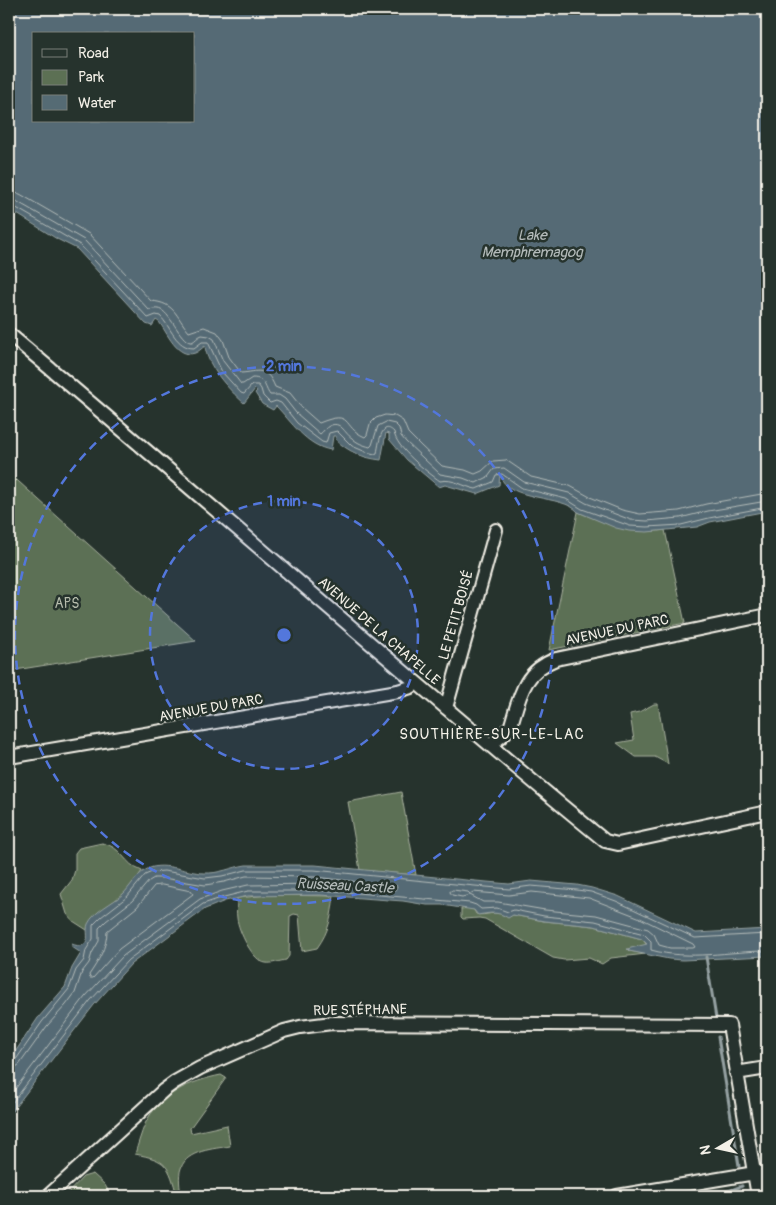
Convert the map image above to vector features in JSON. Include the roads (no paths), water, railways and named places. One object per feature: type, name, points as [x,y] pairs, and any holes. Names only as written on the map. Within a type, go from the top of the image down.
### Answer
[{"type":"street","name":"AVENUE DE LA CHAPELLE","points":[[9,334],[266,552],[416,683],[609,843],[618,844],[767,812]]},
{"type":"street","name":"LE PETIT BOISÉ","points":[[446,708],[496,530]]},
{"type":"street","name":"AVENUE DU PARC","points":[[490,744],[502,737],[507,731],[525,683],[538,668],[547,662],[767,615]]},
{"type":"street","name":"AVENUE DU PARC","points":[[9,757],[398,692],[416,683]]},
{"type":"street","name":"RUE STÉPHANE","points":[[48,1196],[175,1082],[200,1068],[269,1036],[300,1026],[332,1023],[729,1025],[736,1073]]},
{"type":"street","points":[[758,1196],[736,1073],[767,1068]]},
{"type":"street","points":[[617,1196],[767,1171]]},
{"type":"water","name":"Lake Memphremagog","points":[[9,9],[767,9],[767,511],[710,522],[697,527],[647,532],[629,531],[616,528],[560,502],[513,490],[505,484],[500,475],[499,485],[477,494],[445,485],[439,487],[407,460],[389,439],[389,434],[386,433],[381,460],[368,458],[351,451],[336,440],[336,436],[333,436],[331,450],[322,448],[300,432],[276,406],[273,410],[262,404],[255,393],[257,391],[255,389],[244,403],[231,391],[214,369],[205,346],[195,353],[183,352],[173,344],[159,322],[156,320],[152,326],[146,324],[77,249],[57,239],[9,209]]},
{"type":"water","name":"Ruisseau Castle","points":[[246,865],[315,865],[509,884],[531,881],[577,885],[618,896],[696,933],[767,929],[767,956],[669,959],[629,951],[627,949],[647,944],[642,939],[594,926],[544,921],[513,915],[508,918],[497,913],[478,915],[474,910],[403,901],[320,895],[248,896],[225,901],[205,909],[131,964],[94,1005],[9,1115],[9,1061],[38,1018],[65,987],[72,968],[81,953],[72,947],[72,944],[80,946],[87,941],[88,924],[91,919],[123,894],[138,876],[151,868],[166,866],[210,873]]},
{"type":"waterway","points":[[706,957],[716,1018]]},
{"type":"waterway","points":[[718,1037],[739,1166]]},
{"type":"waterway","points":[[696,1196],[726,1192],[742,1186]]},
{"type":"district","name":"SOUTHIÈRE-SUR-LE-LAC","points":[[492,734]]},
{"type":"park label","name":"APS","points":[[67,603]]}]
